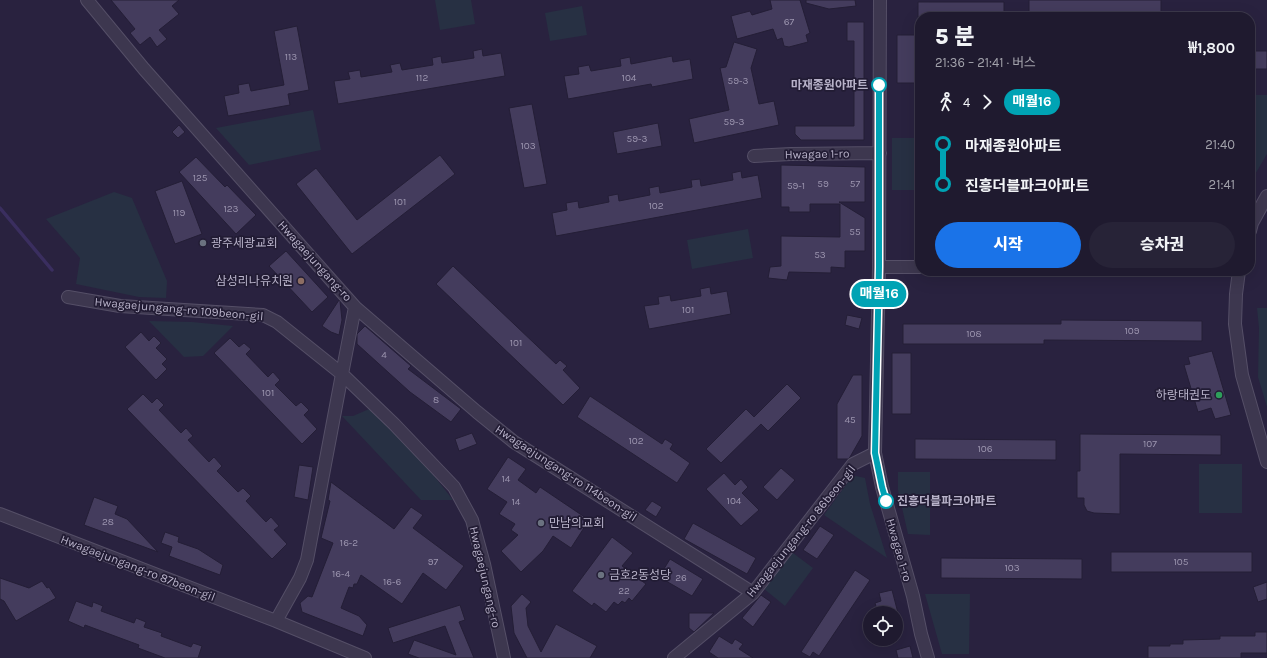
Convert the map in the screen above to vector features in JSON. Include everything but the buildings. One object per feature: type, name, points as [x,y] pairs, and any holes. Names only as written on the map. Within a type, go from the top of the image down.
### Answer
[{"type":"street","name":"Hwagaejungang-ro","points":[[87,0],[144,68],[355,307],[342,374],[394,424],[454,487],[472,520],[484,564],[504,658]]},
{"type":"street","name":"Hwagae 1-ro","points":[[880,0],[879,267],[875,453],[882,487],[913,596],[928,658]]},
{"type":"street","name":"Hwagae 1-ro","points":[[754,156],[880,152]]},
{"type":"street","points":[[1255,218],[1267,196]]},
{"type":"street","points":[[879,267],[915,267]]},
{"type":"street","points":[[1238,276],[1235,324],[1242,375],[1267,462]]},
{"type":"street","name":"Hwagaejungang-ro 109beon-gil","points":[[68,298],[120,306],[263,315],[277,322],[342,374]]},
{"type":"street","name":"Hwagaejungang-ro 114beon-gil","points":[[355,307],[514,442],[753,593]]},
{"type":"street","points":[[276,621],[300,578],[307,560],[342,374]]},
{"type":"street","name":"Hwagaejungang-ro 86beon-gil","points":[[674,658],[753,593],[853,464],[875,453]]},
{"type":"street","name":"Hwagaejungang-ro 87beon-gil","points":[[0,514],[276,621],[365,658]]},
{"type":"shaded area","points":[[435,0],[471,0],[475,24],[440,30]]},
{"type":"shaded area","points":[[582,6],[587,35],[550,41],[545,13]]},
{"type":"shaded area","points":[[1255,95],[1267,95],[1267,154],[1255,174]]},
{"type":"shaded area","points":[[313,110],[321,150],[249,165],[216,128]]},
{"type":"shaded area","points":[[892,138],[915,138],[915,190],[892,190]]},
{"type":"shaded area","points":[[114,192],[132,198],[167,281],[166,298],[139,297],[76,284],[80,258],[46,219]]},
{"type":"shaded area","points":[[748,229],[753,258],[692,269],[687,240]]},
{"type":"shaded area","points":[[1257,308],[1267,308],[1267,407],[1258,377],[1259,328]]},
{"type":"shaded area","points":[[149,321],[192,322],[233,326],[203,356],[184,357]]},
{"type":"shaded area","points":[[369,409],[416,453],[453,500],[421,500],[342,416],[353,416]]},
{"type":"shaded area","points":[[1199,464],[1242,464],[1242,513],[1199,513]]},
{"type":"shaded area","points":[[898,472],[930,472],[930,535],[908,534],[898,490]]},
{"type":"shaded area","points":[[856,476],[865,478],[870,504],[887,558],[824,515],[851,478]]},
{"type":"shaded area","points":[[793,553],[813,568],[785,606],[763,588]]},
{"type":"shaded area","points":[[925,594],[970,594],[969,654],[942,654]]},
{"type":"waterway","points":[[0,208],[52,270]]},
{"type":"bus line","name":"매월16","points":[[879,85],[879,267],[875,453],[886,501]]},
{"type":"place","name":"마재종원아파트","points":[[879,85]]},
{"type":"place","name":"광주세광교회","points":[[203,243]]},
{"type":"place","name":"삼성리나유치원","points":[[301,281]]},
{"type":"place","name":"하랑태권도","points":[[1219,395]]},
{"type":"place","name":"진흥더블파크아파트","points":[[886,501]]},
{"type":"place","name":"만남의교회","points":[[541,523]]},
{"type":"place","name":"금호2동성당","points":[[601,575]]}]
